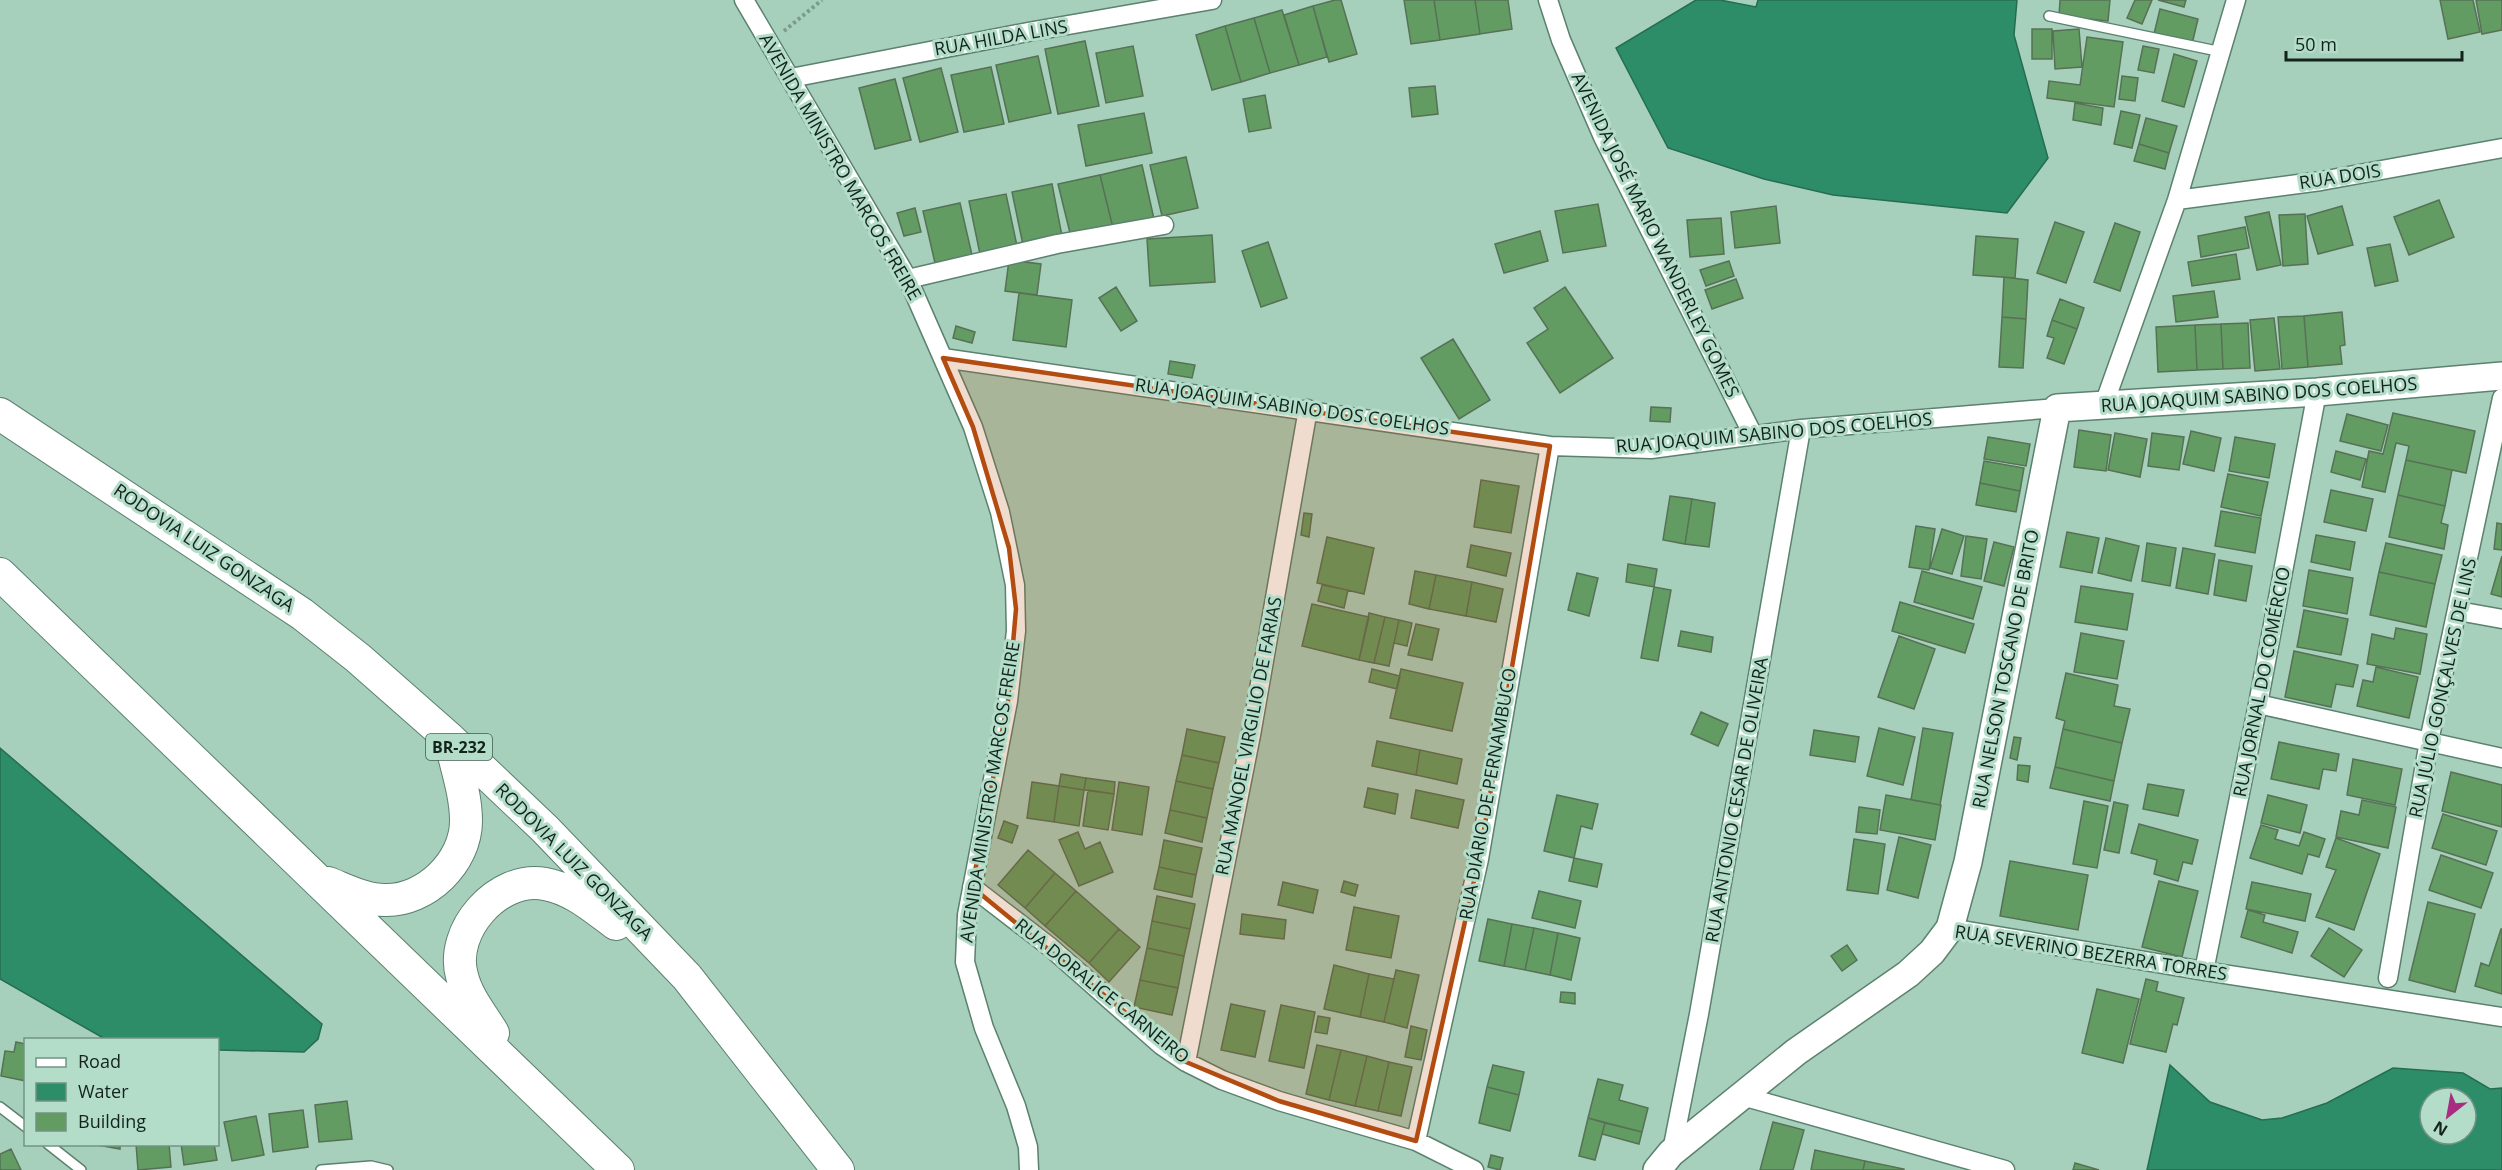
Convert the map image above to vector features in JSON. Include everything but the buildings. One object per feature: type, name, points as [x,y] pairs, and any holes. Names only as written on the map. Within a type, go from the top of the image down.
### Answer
[{"type":"highway","name":"RODOVIA LUIZ GONZAGA","points":[[0,414],[302,614],[358,658],[450,739],[545,829],[687,977],[837,1168]]},
{"type":"highway","points":[[0,574],[618,1170]]},
{"type":"highway","points":[[318,880],[366,897],[385,900],[405,898],[437,881],[455,857],[466,822],[464,799],[450,739]]},
{"type":"highway","points":[[520,1076],[473,1002],[461,975],[461,955],[468,929],[476,916],[499,893],[513,887],[541,883],[572,892],[687,977]]},
{"type":"main road","name":"RUA JOAQUIM SABINO DOS COELHOS","points":[[2057,408],[2103,407],[2317,392],[2502,376]]},
{"type":"main road","name":"RUA NELSON TOSCANO DE BRITO","points":[[1950,928],[1968,862],[2057,408]]},
{"type":"main road","name":"RUA SEVERINO BEZERRA TORRES","points":[[1665,1164],[1796,1052],[1908,974],[1932,952],[1950,928]]},
{"type":"street","name":"AVENIDA MINISTRO MARCOS FREIRE","points":[[744,0],[908,279],[973,427],[1000,512],[1015,585],[1016,631],[1008,700],[967,915],[965,962],[984,1028],[1016,1106],[1028,1147],[1029,1170]]},
{"type":"street","name":"RUA HILDA LINS","points":[[791,78],[1028,32],[1212,0]]},
{"type":"street","name":"AVENIDA JOSÉ MARIO WANDERLEY GOMES","points":[[1548,0],[1561,40],[1603,137],[1753,435]]},
{"type":"street","points":[[2103,407],[2177,201],[2236,0]]},
{"type":"street","name":"RUA DOIS","points":[[2177,201],[2321,181],[2502,148]]},
{"type":"street","points":[[908,279],[1057,244],[1164,225]]},
{"type":"street","name":"RUA JOAQUIM SABINO DOS COELHOS","points":[[944,358],[1308,409],[1550,446],[1642,449],[1801,429],[2057,408]]},
{"type":"street","name":"RUA JORNAL DO COMÉRCIO","points":[[2204,971],[2258,704],[2317,392]]},
{"type":"street","name":"RUA JÚLIO GONÇALVES DE LINS","points":[[2388,978],[2429,741],[2502,398]]},
{"type":"street","name":"RUA MANOEL VIRGILIO DE FARIAS","points":[[1186,1062],[1251,735],[1308,409]]},
{"type":"street","name":"RUA ANTONIO CESAR DE OLIVEIRA","points":[[1665,1164],[1699,1014],[1801,429]]},
{"type":"street","name":"RUA DIÁRIO DE PERNAMBUCO","points":[[1416,1141],[1479,859],[1550,446]]},
{"type":"street","points":[[2458,611],[2502,620]]},
{"type":"street","points":[[2258,704],[2502,758]]},
{"type":"street","name":"RUA DORALICE CARNEIRO","points":[[972,887],[1050,947],[1161,1045],[1186,1062],[1222,1080],[1279,1101],[1416,1141],[1474,1170]]},
{"type":"street","name":"RUA SEVERINO BEZERRA TORRES","points":[[1950,928],[2204,971],[2502,1017]]},
{"type":"street","points":[[1742,1096],[2005,1170]]},
{"type":"lane","points":[[2049,16],[2222,52]]},
{"type":"lane","points":[[0,1107],[24,1125]]},
{"type":"lane","points":[[51,1146],[81,1170]]},
{"type":"lane","points":[[321,1170],[371,1167],[388,1170]]},
{"type":"path","points":[[770,42],[822,0]]},
{"type":"highlighted area","points":[[943,358],[1550,446],[1479,859],[1416,1141],[1279,1101],[1186,1062],[972,887],[1008,701],[1016,609],[1009,548],[973,427]]},
{"type":"water","points":[[1696,0],[1720,0],[1756,7],[1758,0],[2017,0],[2014,35],[2048,158],[2007,213],[1833,195],[1764,179],[1668,148],[1616,48]]},
{"type":"water","points":[[0,748],[322,1024],[318,1039],[304,1052],[219,1050],[219,1038],[103,1038],[0,979]]},
{"type":"water","points":[[2170,1065],[2210,1102],[2262,1120],[2282,1118],[2327,1103],[2393,1068],[2463,1073],[2490,1089],[2502,1088],[2502,1170],[2147,1170]]}]
